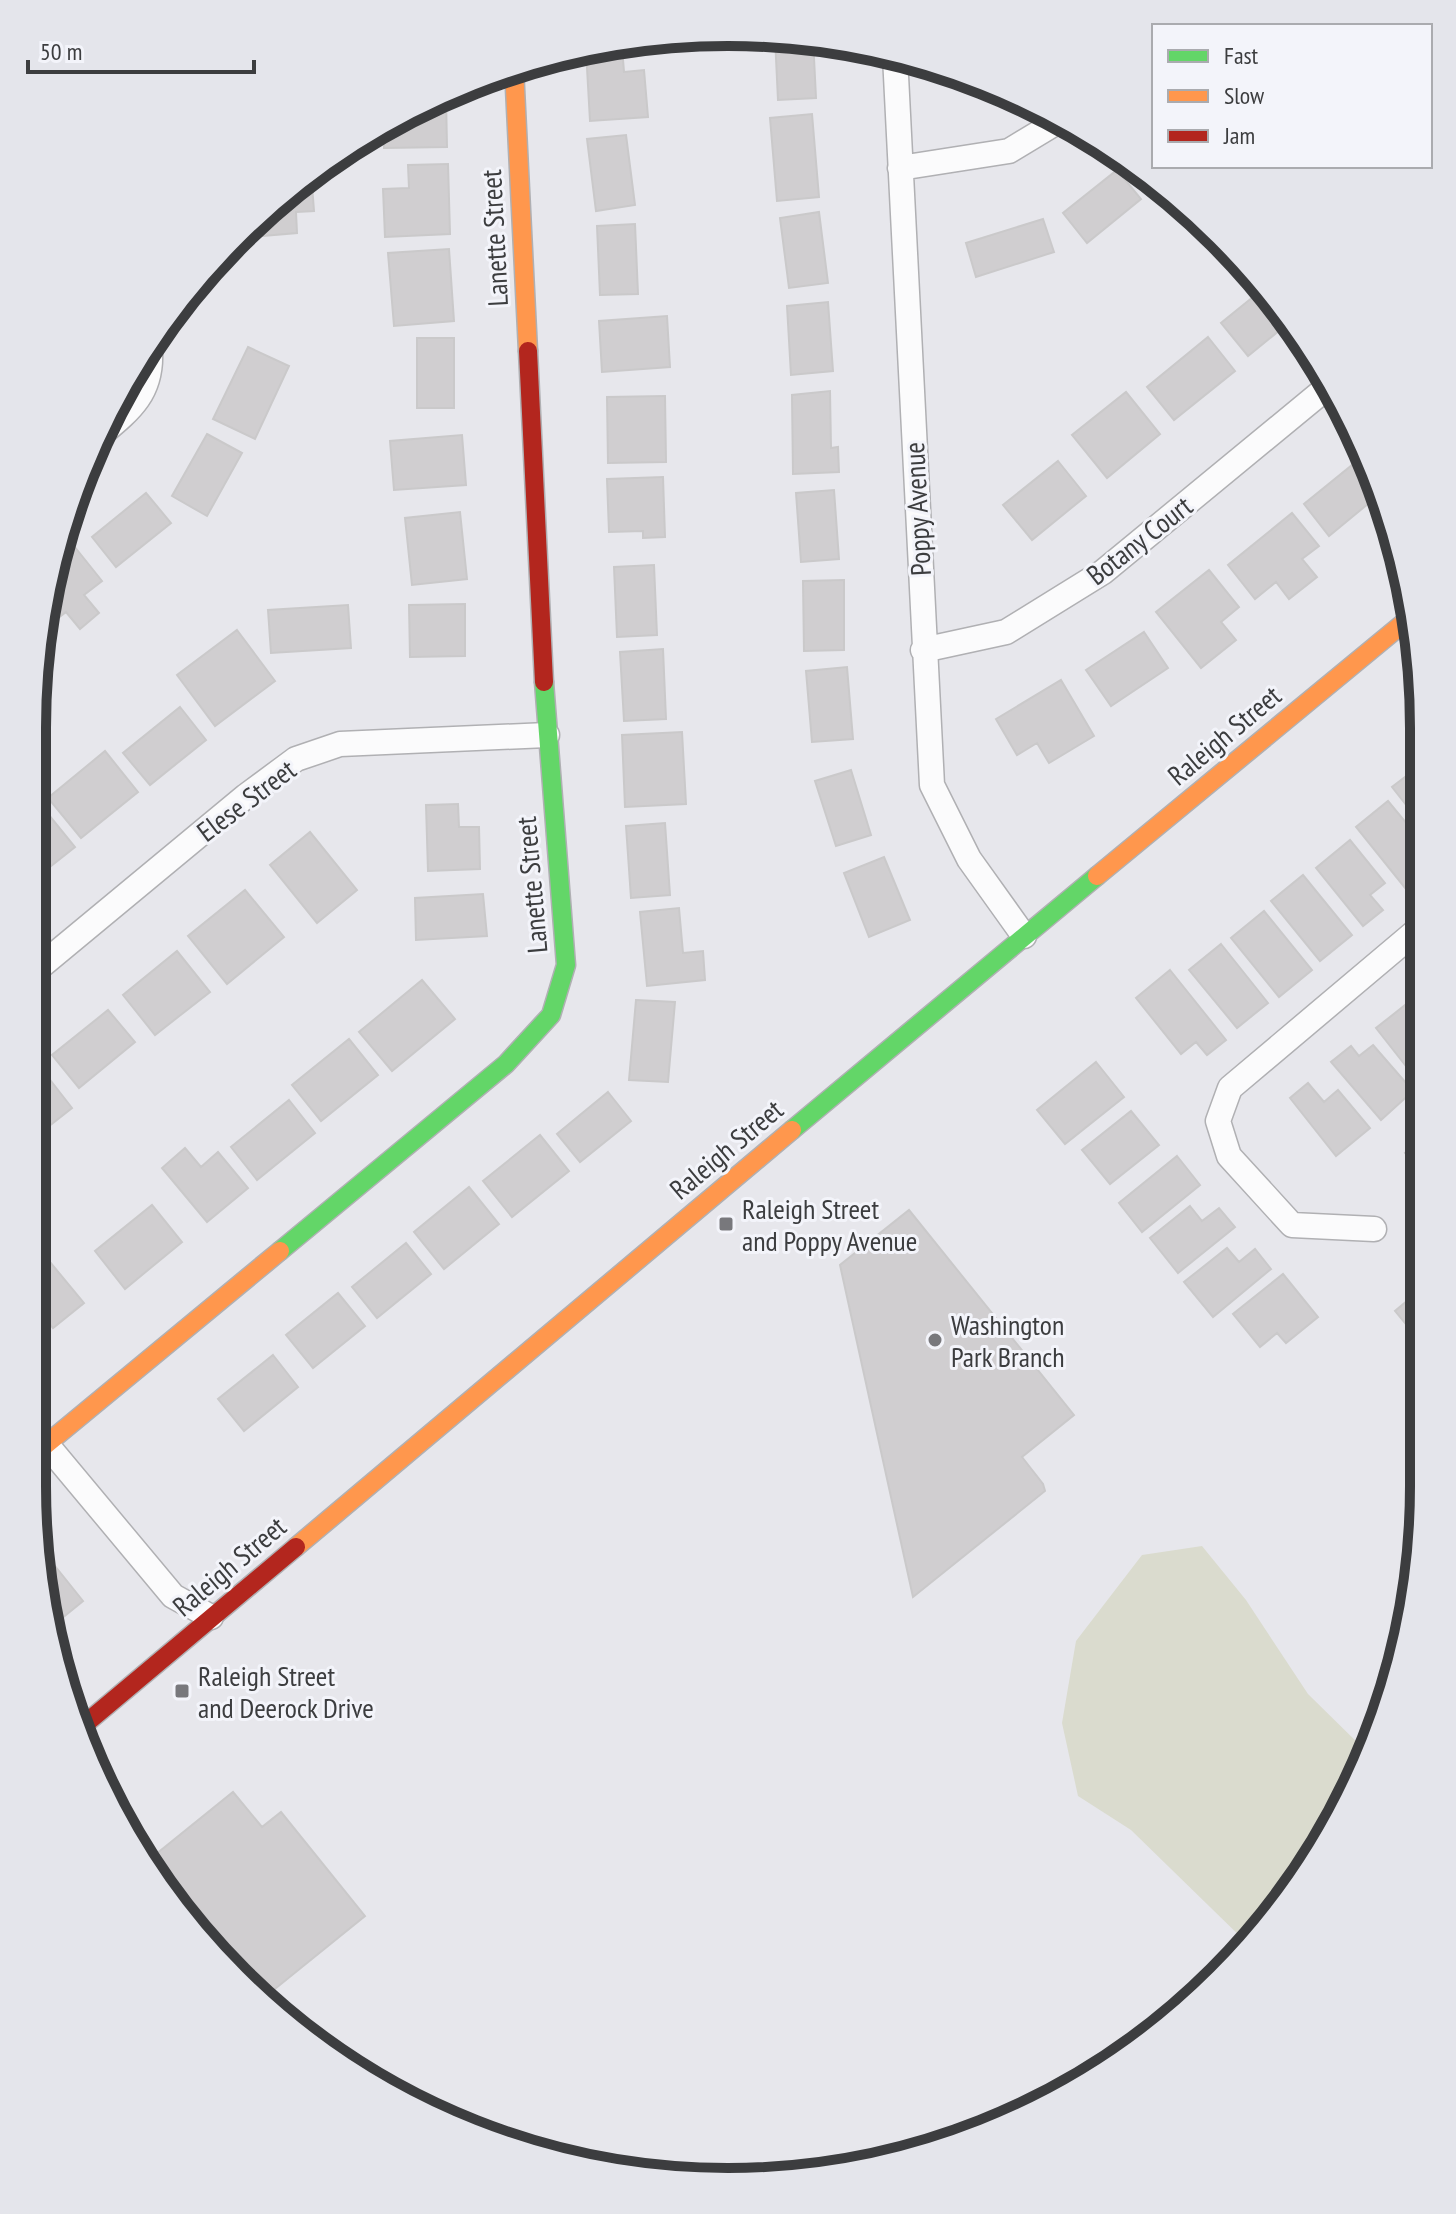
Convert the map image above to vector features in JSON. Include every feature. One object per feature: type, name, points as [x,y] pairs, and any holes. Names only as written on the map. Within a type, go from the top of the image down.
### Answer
[{"type":"street","name":"Poppy Avenue","points":[[895,67],[932,785],[969,859],[1024,936]]},
{"type":"street","name":"Lanette Street","points":[[46,1435],[506,1064],[551,1015],[566,965],[547,735],[515,80]]},
{"type":"street","points":[[900,168],[1009,151],[1050,127]]},
{"type":"street","points":[[120,418],[132,408],[151,373],[151,365]]},
{"type":"street","name":"Botany Court","points":[[923,650],[1006,632],[1103,572],[1322,392]]},
{"type":"street","name":"Raleigh Street","points":[[88,1721],[1024,936],[1402,625]]},
{"type":"street","name":"Elese Street","points":[[46,962],[246,796],[296,759],[340,744],[547,735]]},
{"type":"street","points":[[1374,1229],[1292,1225],[1229,1156],[1218,1121],[1230,1088],[1410,936]]},
{"type":"street","points":[[46,1452],[173,1596],[211,1617]]},
{"type":"shaded area","points":[[1202,1546],[1246,1600],[1308,1694],[1359,1744],[1319,1827],[1295,1865],[1240,1937],[1131,1830],[1078,1796],[1062,1723],[1076,1641],[1142,1555]]},
{"type":"building","points":[[775,47],[814,52],[816,98],[778,100]]},
{"type":"building","points":[[623,55],[624,72],[644,70],[648,117],[590,121],[587,61]]},
{"type":"building","points":[[446,107],[447,147],[384,148],[384,139]]},
{"type":"building","points":[[812,114],[819,197],[777,201],[770,118]]},
{"type":"building","points":[[626,135],[635,205],[596,211],[587,139]]},
{"type":"building","points":[[448,164],[450,234],[385,237],[383,189],[409,188],[408,165]]},
{"type":"building","points":[[1117,170],[1141,199],[1087,243],[1063,213]]},
{"type":"building","points":[[312,188],[314,211],[296,212],[297,233],[256,236]]},
{"type":"building","points":[[819,212],[828,283],[789,288],[780,218]]},
{"type":"building","points":[[1043,219],[1054,252],[976,277],[966,243]]},
{"type":"building","points":[[635,224],[638,294],[600,295],[597,226]]},
{"type":"building","points":[[449,249],[454,321],[394,326],[388,253]]},
{"type":"building","points":[[1255,295],[1281,329],[1248,356],[1221,323]]},
{"type":"building","points":[[828,302],[833,371],[791,375],[787,306]]},
{"type":"building","points":[[667,316],[670,367],[602,372],[599,321]]},
{"type":"building","points":[[1208,337],[1235,371],[1174,420],[1147,387]]},
{"type":"building","points":[[417,338],[454,338],[454,408],[417,408]]},
{"type":"building","points":[[248,347],[289,366],[255,439],[213,419]]},
{"type":"building","points":[[830,391],[831,448],[838,447],[839,472],[793,474],[792,395]]},
{"type":"building","points":[[1126,392],[1160,434],[1107,478],[1072,435]]},
{"type":"building","points":[[665,396],[666,462],[608,463],[607,397]]},
{"type":"building","points":[[207,434],[242,453],[207,516],[172,496]]},
{"type":"building","points":[[462,435],[466,485],[394,490],[390,441]]},
{"type":"building","points":[[1058,461],[1086,496],[1032,540],[1003,505]]},
{"type":"building","points":[[1356,462],[1371,501],[1329,536],[1304,504]]},
{"type":"building","points":[[663,477],[665,537],[643,538],[643,531],[609,532],[607,479]]},
{"type":"building","points":[[834,490],[839,559],[801,562],[796,493]]},
{"type":"building","points":[[146,493],[171,523],[116,567],[92,537]]},
{"type":"building","points":[[460,512],[467,579],[412,585],[405,518]]},
{"type":"building","points":[[1292,513],[1319,546],[1302,559],[1317,577],[1289,599],[1276,582],[1255,599],[1228,565]]},
{"type":"building","points":[[74,546],[102,581],[84,595],[99,613],[80,629],[66,612],[55,621],[70,549]]},
{"type":"building","points":[[654,565],[657,635],[617,637],[614,567]]},
{"type":"building","points":[[1209,570],[1239,607],[1221,622],[1236,640],[1201,668],[1156,612]]},
{"type":"building","points":[[844,580],[844,650],[804,651],[803,581]]},
{"type":"building","points":[[465,604],[465,656],[410,657],[409,605]]},
{"type":"building","points":[[348,605],[351,648],[271,653],[268,610]]},
{"type":"building","points":[[237,630],[275,681],[215,726],[177,675]]},
{"type":"building","points":[[1144,632],[1168,668],[1111,706],[1086,670]]},
{"type":"building","points":[[663,649],[666,719],[624,721],[620,652]]},
{"type":"building","points":[[847,667],[853,739],[812,742],[806,671]]},
{"type":"building","points":[[1061,680],[1094,736],[1049,763],[1037,743],[1017,755],[996,719]]},
{"type":"building","points":[[180,707],[206,740],[150,785],[123,753]]},
{"type":"building","points":[[682,732],[686,804],[625,807],[622,735]]},
{"type":"building","points":[[105,751],[138,792],[81,838],[48,798]]},
{"type":"building","points":[[851,770],[871,835],[836,846],[815,781]]},
{"type":"building","points":[[1410,773],[1410,810],[1392,787]]},
{"type":"building","points":[[1388,801],[1410,828],[1410,886],[1406,889],[1356,827]]},
{"type":"building","points":[[458,804],[459,827],[479,827],[480,869],[428,871],[426,805]]},
{"type":"building","points":[[46,811],[75,847],[46,870]]},
{"type":"building","points":[[665,823],[670,895],[631,898],[626,826]]},
{"type":"building","points":[[310,832],[357,890],[317,923],[270,865]]},
{"type":"building","points":[[1350,840],[1385,883],[1370,895],[1383,910],[1363,926],[1316,868]]},
{"type":"building","points":[[884,857],[910,920],[869,937],[844,873]]},
{"type":"building","points":[[1303,875],[1352,935],[1320,961],[1271,901]]},
{"type":"building","points":[[245,890],[284,937],[227,984],[188,936]]},
{"type":"building","points":[[483,894],[487,936],[416,940],[415,898]]},
{"type":"building","points":[[679,908],[683,953],[703,951],[705,980],[647,986],[640,912]]},
{"type":"building","points":[[1264,911],[1312,970],[1279,997],[1231,938]]},
{"type":"building","points":[[1221,944],[1268,1003],[1237,1028],[1189,970]]},
{"type":"building","points":[[177,951],[210,992],[155,1035],[123,995]]},
{"type":"building","points":[[1170,970],[1226,1040],[1207,1055],[1196,1042],[1181,1054],[1136,998]]},
{"type":"building","points":[[422,980],[455,1019],[392,1071],[359,1032]]},
{"type":"building","points":[[636,1000],[675,1002],[668,1082],[629,1080]]},
{"type":"building","points":[[1410,1003],[1410,1071],[1376,1028]]},
{"type":"building","points":[[108,1010],[135,1042],[79,1088],[52,1055]]},
{"type":"building","points":[[349,1039],[378,1075],[321,1121],[292,1085]]},
{"type":"building","points":[[1373,1045],[1410,1088],[1410,1094],[1381,1120],[1331,1062],[1351,1046],[1359,1056]]},
{"type":"building","points":[[1096,1062],[1124,1097],[1065,1144],[1037,1110]]},
{"type":"building","points":[[46,1075],[72,1108],[46,1129]]},
{"type":"building","points":[[1308,1083],[1324,1102],[1338,1090],[1370,1128],[1336,1156],[1290,1098]]},
{"type":"building","points":[[608,1092],[631,1121],[580,1162],[557,1134]]},
{"type":"building","points":[[289,1100],[315,1133],[257,1180],[231,1147]]},
{"type":"building","points":[[1131,1111],[1159,1145],[1110,1184],[1082,1150]]},
{"type":"building","points":[[540,1135],[569,1171],[512,1217],[483,1181]]},
{"type":"building","points":[[185,1148],[201,1167],[218,1152],[248,1188],[207,1222],[162,1168]]},
{"type":"building","points":[[1177,1156],[1200,1185],[1142,1232],[1119,1203]]},
{"type":"building","points":[[469,1187],[499,1224],[444,1269],[414,1232]]},
{"type":"building","points":[[152,1205],[182,1242],[125,1289],[95,1251]]},
{"type":"building","points":[[1190,1206],[1202,1221],[1219,1208],[1235,1227],[1178,1273],[1150,1238]]},
{"type":"building","name":"Washington Park Branch","points":[[909,1210],[1074,1415],[1022,1457],[1045,1491],[913,1597],[840,1265]]},
{"type":"building","points":[[406,1243],[431,1274],[377,1318],[352,1287]]},
{"type":"building","points":[[1227,1248],[1239,1262],[1255,1249],[1271,1269],[1213,1317],[1184,1282]]},
{"type":"building","points":[[46,1257],[84,1303],[53,1328],[46,1319]]},
{"type":"building","points":[[1283,1274],[1318,1317],[1286,1343],[1277,1333],[1260,1347],[1233,1314]]},
{"type":"building","points":[[338,1293],[365,1326],[313,1368],[286,1335]]},
{"type":"building","points":[[1410,1298],[1410,1329],[1395,1311]]},
{"type":"building","points":[[273,1355],[298,1387],[244,1431],[218,1399]]},
{"type":"building","points":[[50,1560],[83,1601],[59,1620]]},
{"type":"building","points":[[233,1792],[262,1827],[281,1812],[365,1916],[271,1992],[215,1936],[155,1855]]},
{"type":"traffic: fast","points":[[280,1251],[506,1064],[551,1015],[566,965],[544,682]]},
{"type":"traffic: fast","points":[[792,1130],[1097,876]]},
{"type":"traffic: slow","points":[[515,80],[528,351]]},
{"type":"traffic: slow","points":[[1097,876],[1402,625]]},
{"type":"traffic: slow","points":[[296,1547],[792,1130]]},
{"type":"traffic: slow","points":[[46,1444],[280,1251]]},
{"type":"traffic: jam","points":[[528,351],[544,682]]},
{"type":"traffic: jam","points":[[88,1721],[296,1547]]},
{"type":"place","name":"Raleigh Street and Poppy Avenue","points":[[726,1224]]},
{"type":"place","name":"Washington Park Branch","points":[[935,1340]]},
{"type":"place","name":"Raleigh Street and Deerock Drive","points":[[182,1691]]}]
